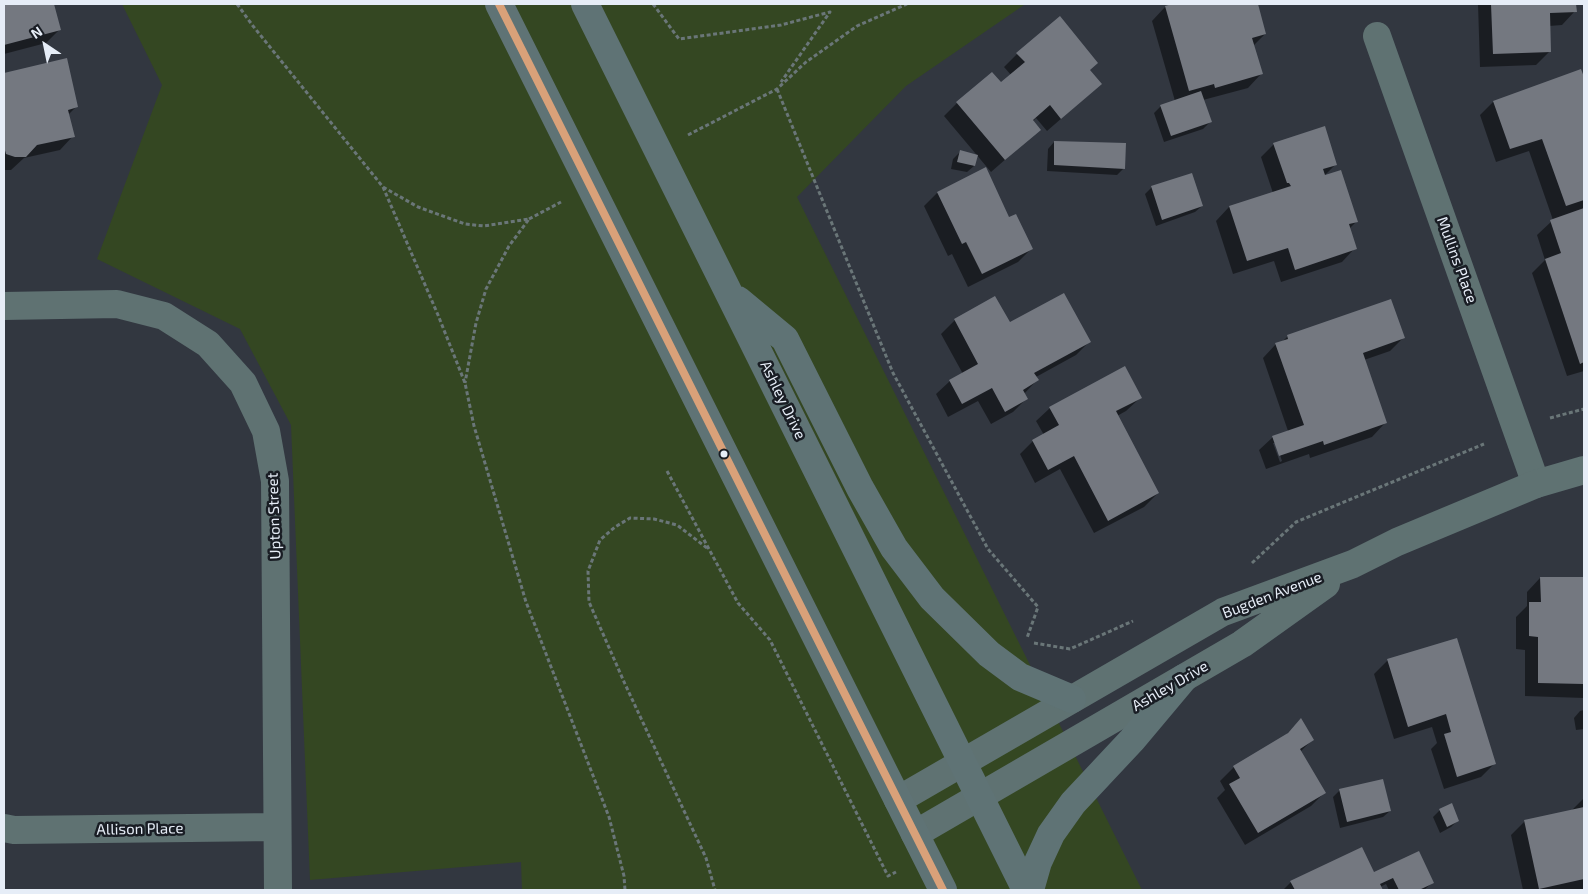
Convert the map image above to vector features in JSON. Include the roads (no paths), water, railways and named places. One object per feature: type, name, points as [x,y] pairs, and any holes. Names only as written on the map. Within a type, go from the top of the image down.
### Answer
[{"type":"main road","points":[[500,4],[943,890]]},
{"type":"main road","name":"Ashley Drive","points":[[585,4],[1026,890]]},
{"type":"main road","points":[[731,295],[785,339],[860,488],[894,548],[932,598],[995,659],[1020,677],[1072,699]]},
{"type":"main road","points":[[1030,890],[1038,862],[1051,834],[1073,803],[1132,740],[1184,678]]},
{"type":"street","name":"Mullins Place","points":[[1377,36],[1536,484]]},
{"type":"street","name":"Upton Street","points":[[4,306],[117,304],[164,316],[208,344],[243,383],[266,431],[275,481],[278,890]]},
{"type":"street","name":"Bugden Avenue","points":[[898,800],[1223,612],[1354,564],[1397,542],[1536,484],[1584,470]]},
{"type":"street","name":"Ashley Drive","points":[[915,834],[1242,644],[1354,564]]},
{"type":"street","name":"Allison Place","points":[[4,828],[14,830],[277,827]]}]
